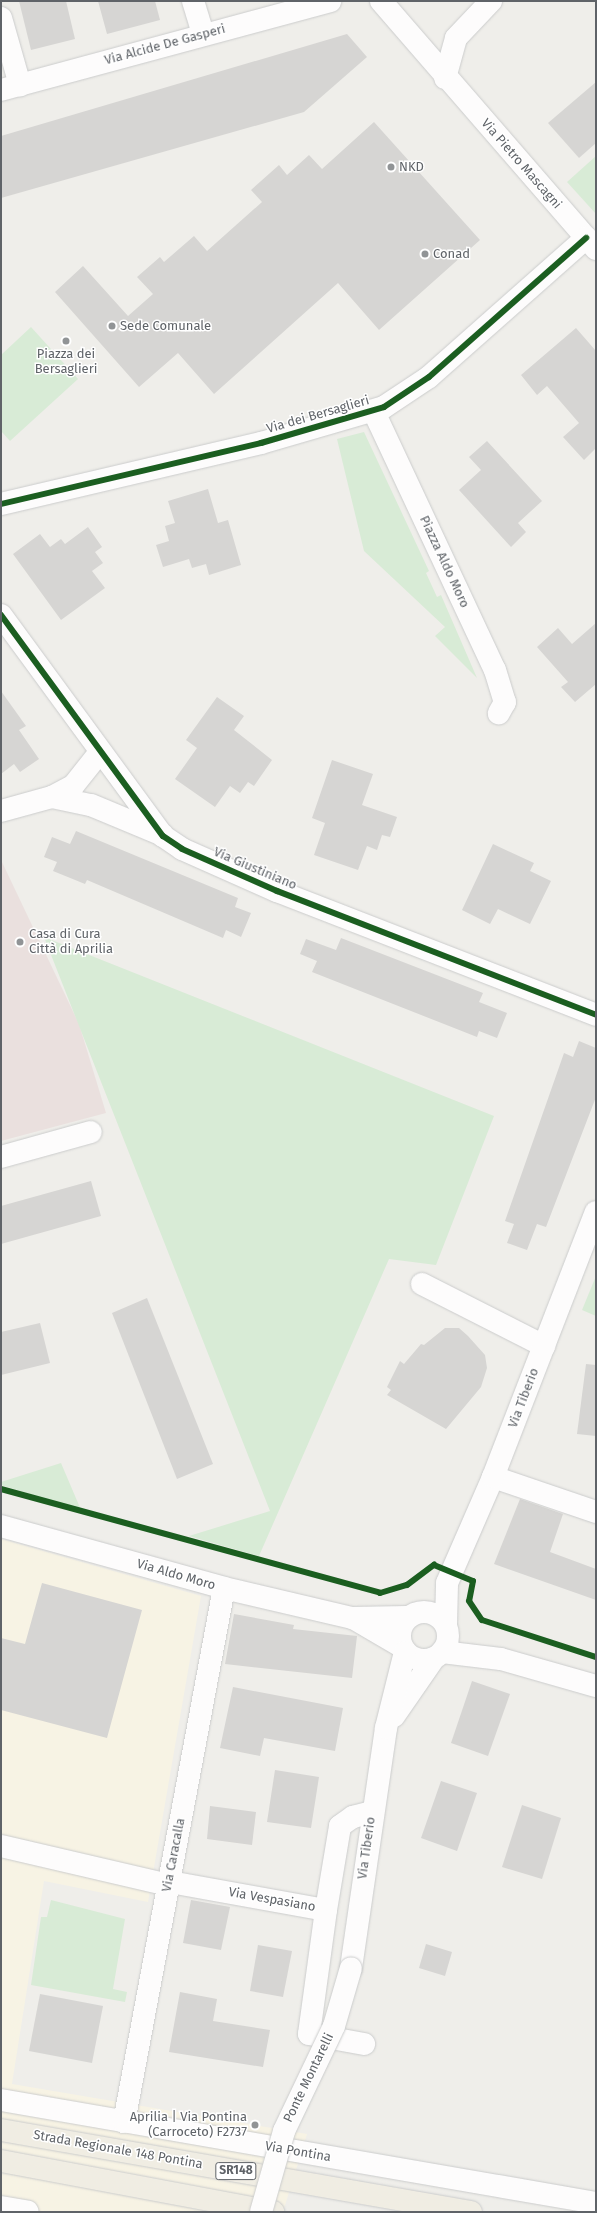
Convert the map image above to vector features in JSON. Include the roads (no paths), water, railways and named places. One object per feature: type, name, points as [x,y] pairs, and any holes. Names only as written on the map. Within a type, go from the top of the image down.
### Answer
[{"type":"highway","name":"Strada Regionale 148 Pontina","points":[[1,2130],[471,2212]]},
{"type":"highway","points":[[1,2161],[272,2212]]},
{"type":"street","points":[[193,1],[203,34]]},
{"type":"street","name":"Via Alcide De Gasperi","points":[[10,88],[203,34],[330,1]]},
{"type":"street","name":"Via Pietro Mascagni","points":[[382,1],[445,78],[591,243]]},
{"type":"street","points":[[445,78],[456,38],[491,1]]},
{"type":"street","points":[[1,18],[10,88]]},
{"type":"street","name":"Via dei Bersaglieri","points":[[1,504],[261,443],[374,412],[420,384],[591,243]]},
{"type":"street","name":"Piazza Aldo Moro","points":[[374,412],[495,670],[505,702],[499,713]]},
{"type":"street","name":"Via Giustiniano","points":[[1,615],[163,836],[182,849],[277,891],[596,1015]]},
{"type":"street","points":[[1,811],[52,797],[73,786],[100,752]]},
{"type":"street","points":[[52,797],[91,805],[163,836]]},
{"type":"street","points":[[1,1157],[91,1132]]},
{"type":"street","name":"Via Tiberio","points":[[413,1614],[447,1582],[493,1477],[596,1212]]},
{"type":"street","points":[[422,1284],[544,1346]]},
{"type":"street","points":[[493,1477],[596,1512]]},
{"type":"street","name":"Via Aldo Moro","points":[[1,1526],[224,1588],[352,1618],[435,1614],[447,1628],[501,1659]]},
{"type":"street","name":"Via Tiberio","points":[[447,1582],[447,1628]]},
{"type":"street","name":"Via Caracalla","points":[[124,2122],[224,1588]]},
{"type":"street","points":[[403,1649],[400,1630],[413,1614]]},
{"type":"street","name":"Via Aldo Moro","points":[[352,1618],[403,1649],[418,1660],[438,1655],[501,1659],[596,1686]]},
{"type":"street","points":[[438,1655],[447,1628]]},
{"type":"street","name":"Via Tiberio","points":[[351,1968],[372,1812],[386,1728],[403,1649]]},
{"type":"street","name":"Via Tiberio","points":[[386,1728],[438,1655]]},
{"type":"street","name":"Via Vespasiano","points":[[1,1846],[169,1884],[326,1910],[340,1826],[353,1817],[372,1812]]},
{"type":"street","points":[[326,1910],[309,2034],[364,2044]]},
{"type":"street","name":"Ponte Montarelli","points":[[261,2212],[289,2119],[332,2030],[351,1968]]},
{"type":"street","name":"Via Pontina","points":[[1,2100],[596,2203]]},
{"type":"street","points":[[1,2207],[28,2212]]},
{"type":"place","name":"NKD","points":[[391,167]]},
{"type":"place","name":"Conad","points":[[425,254]]},
{"type":"place","name":"Sede Comunale","points":[[112,326]]},
{"type":"place","name":"Piazza dei Bersaglieri","points":[[66,341]]},
{"type":"place","name":"Casa di Cura Città di Aprilia","points":[[20,942]]},
{"type":"place","name":"Aprilia | Via Pontina (Carroceto) F2737","points":[[255,2125]]}]
